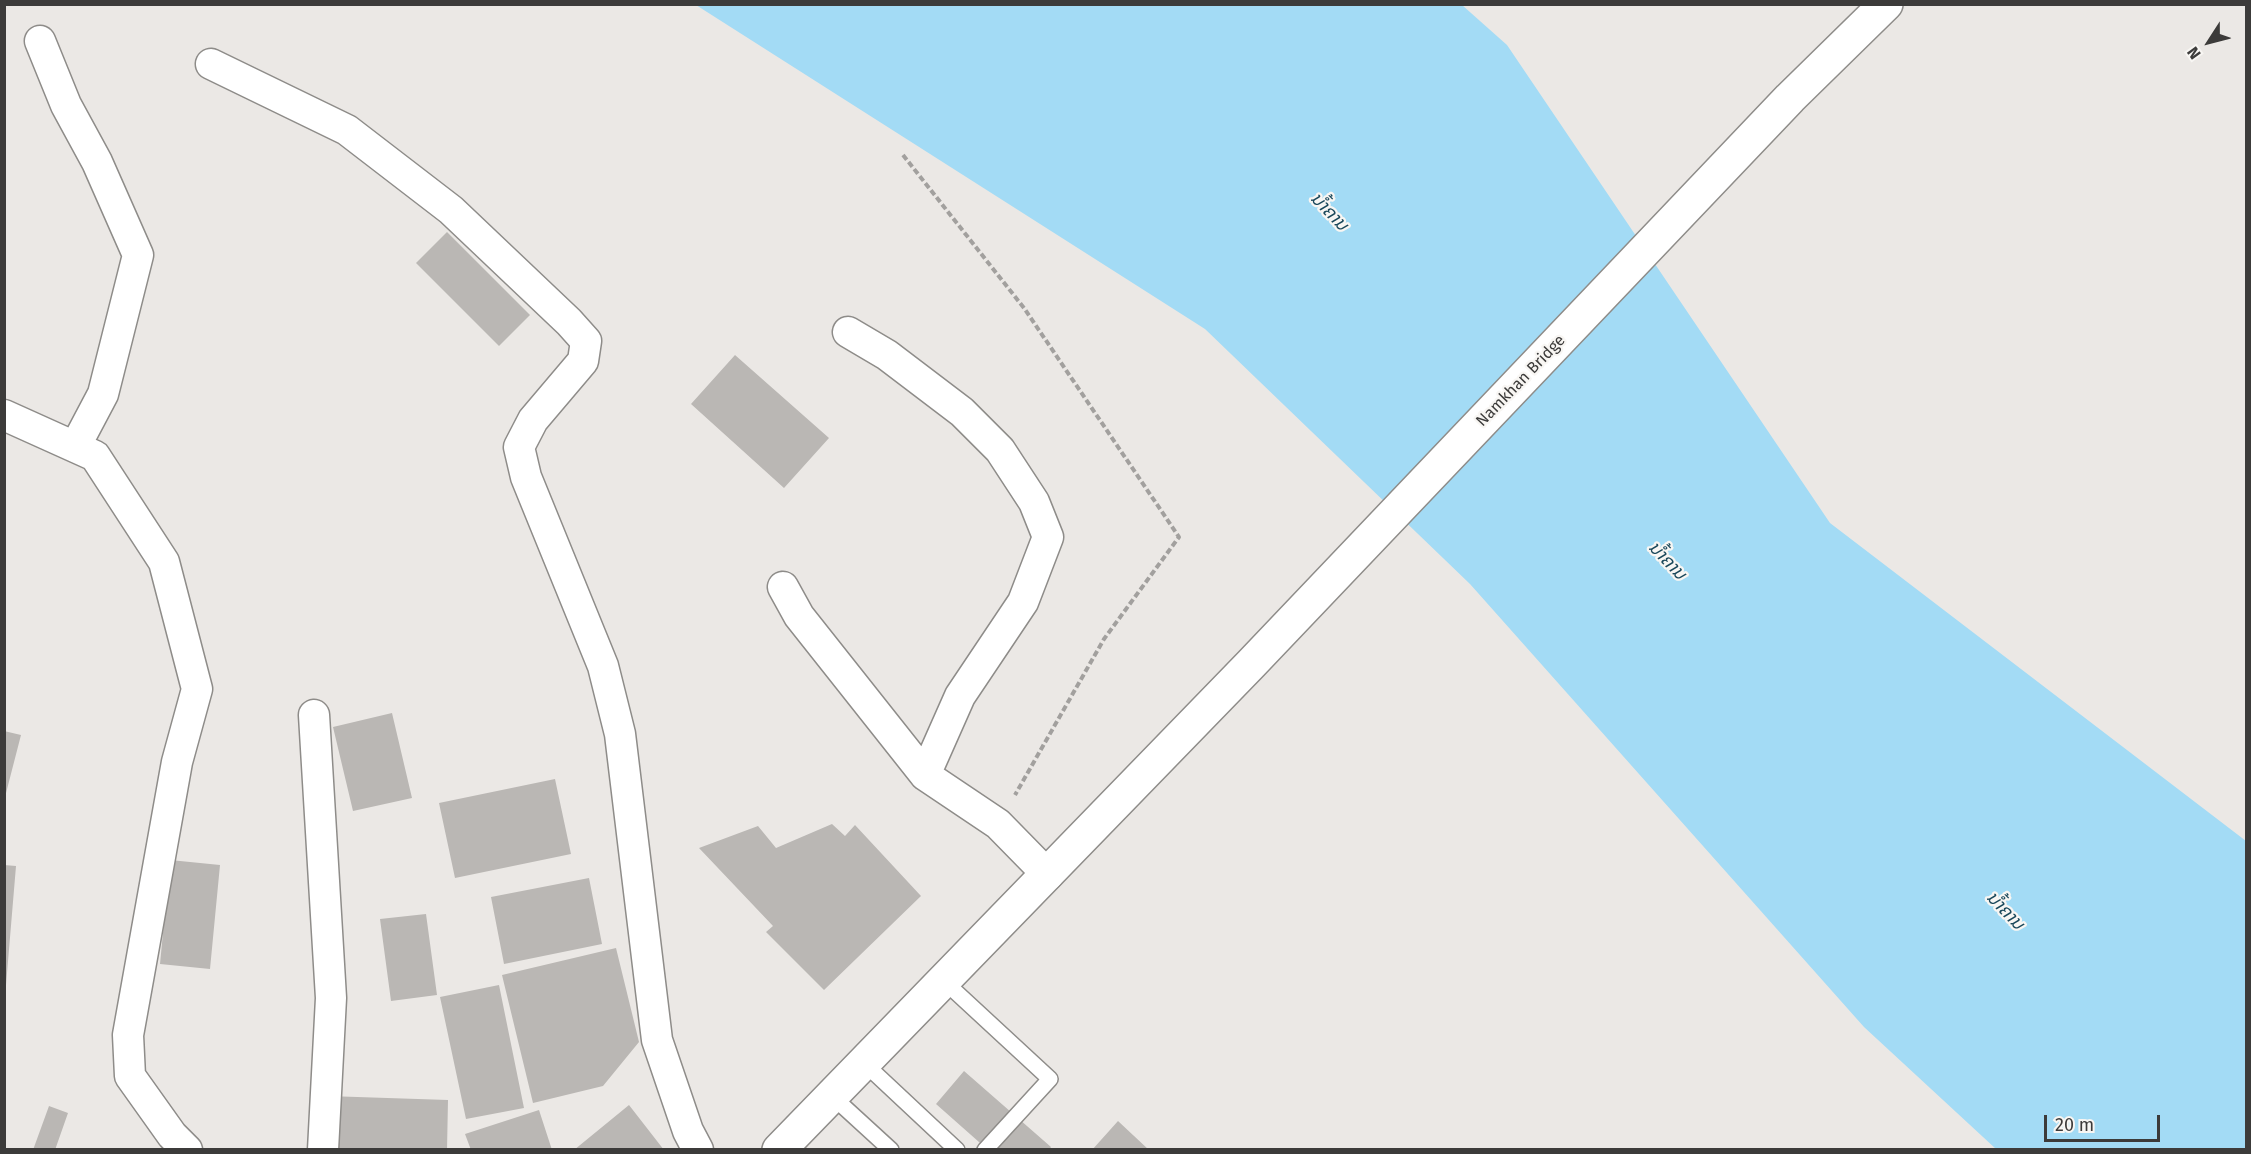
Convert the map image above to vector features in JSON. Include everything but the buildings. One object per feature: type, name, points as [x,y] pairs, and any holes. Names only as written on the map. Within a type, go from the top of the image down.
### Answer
[{"type":"main road","name":"Namkhan Bridge","points":[[779,1149],[1251,664],[1790,98],[1886,4]]},
{"type":"street","points":[[40,41],[66,105],[98,162],[138,255],[103,394],[75,447]]},
{"type":"street","points":[[211,64],[346,130],[451,210],[586,341],[583,361],[533,420],[519,447],[526,477],[603,666],[615,711],[627,781],[657,1040],[688,1131],[698,1149]]},
{"type":"street","points":[[848,332],[887,355],[962,412],[1000,450],[1034,502],[1048,537],[1023,602],[960,696],[925,775]]},
{"type":"street","points":[[4,414],[95,456],[164,562],[197,689],[177,762],[128,1035],[130,1076],[172,1135],[187,1149]]},
{"type":"street","points":[[783,587],[799,616],[925,775],[998,824],[1048,875]]},
{"type":"street","points":[[314,715],[331,998],[323,1149]]},
{"type":"lane","points":[[944,981],[1050,1079],[985,1149]]},
{"type":"lane","points":[[864,1063],[957,1149]]},
{"type":"lane","points":[[831,1096],[891,1149]]},
{"type":"water","name":"ນ້ຳຄານ","points":[[696,5],[1462,5],[1507,45],[1830,523],[2246,841],[2246,1149],[1996,1149],[1864,1027],[1470,584],[1205,329]]}]
